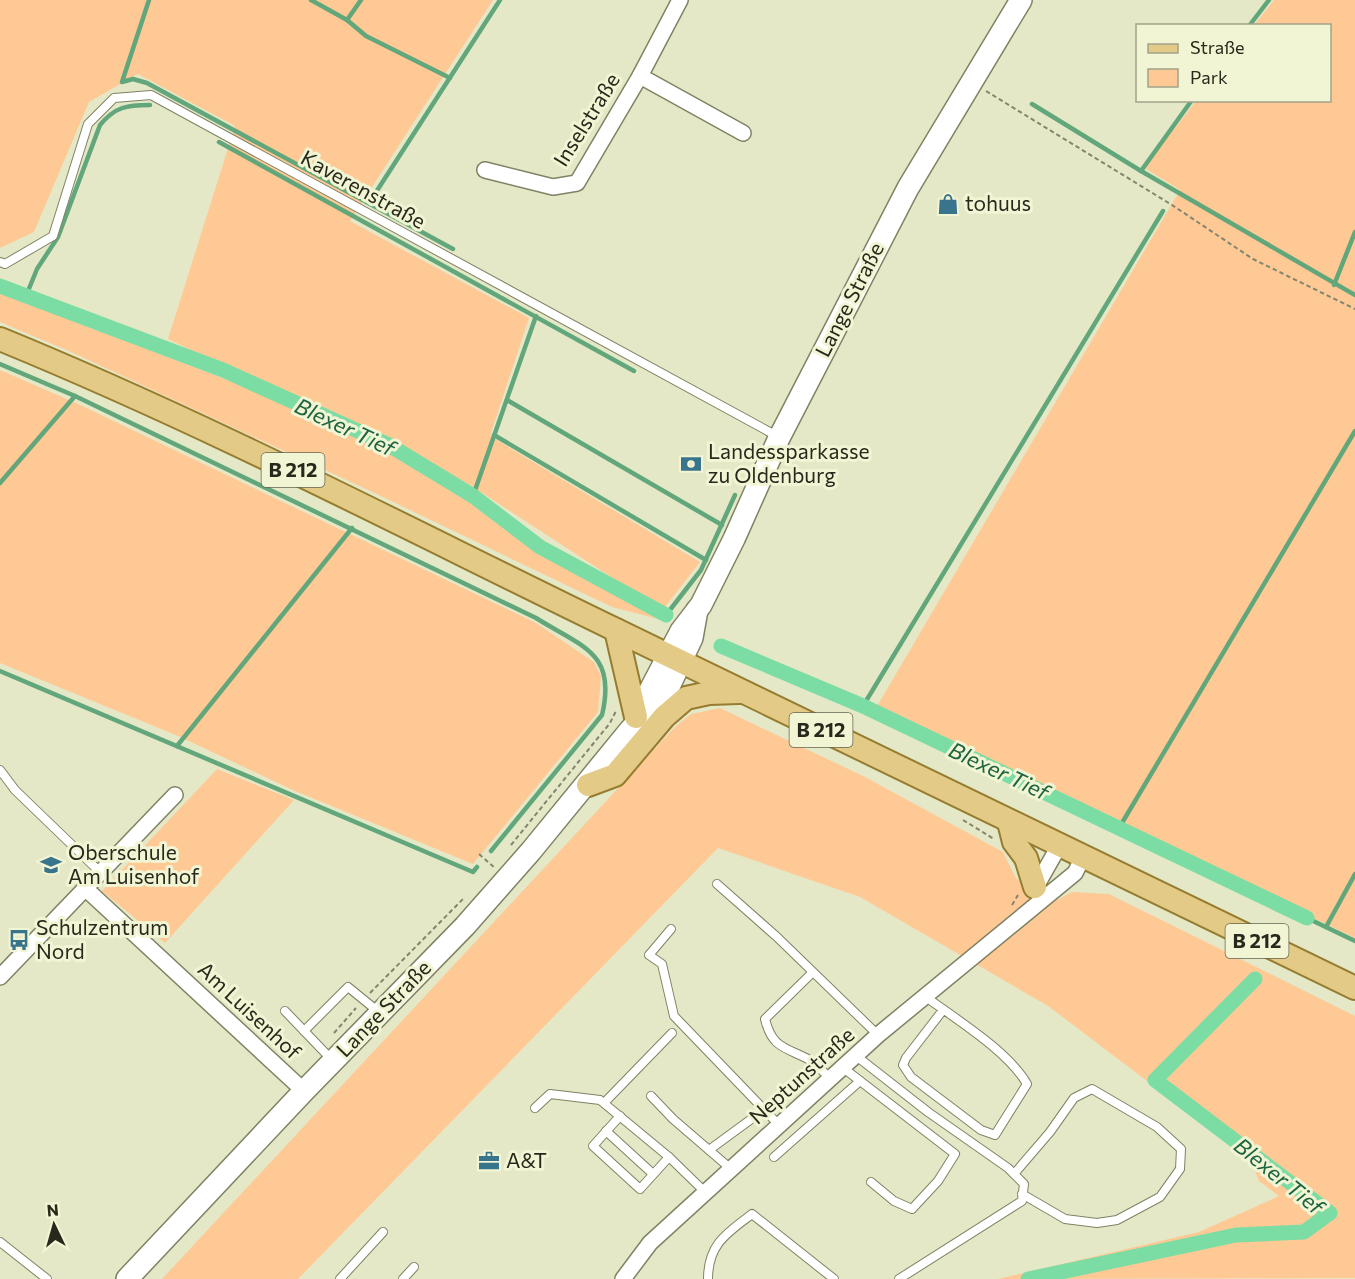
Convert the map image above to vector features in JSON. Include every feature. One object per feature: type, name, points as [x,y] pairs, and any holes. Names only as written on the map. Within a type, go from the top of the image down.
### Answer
[{"type":"main road","name":"B 212","points":[[0,339],[87,375],[334,489],[741,692],[1355,988]]},
{"type":"main road","points":[[616,630],[628,718]]},
{"type":"main road","name":"B 212","points":[[588,785],[615,775],[664,717],[686,698],[701,694],[741,692]]},
{"type":"main road","points":[[1009,822],[1014,842],[1026,858],[1027,891]]},
{"type":"street","name":"Inselstraße","points":[[484,171],[553,187],[577,183],[640,76],[680,0]]},
{"type":"street","name":"Lange Straße","points":[[127,1279],[304,1091],[327,1054],[380,1013],[465,926],[588,785],[628,718],[675,658],[681,631],[697,610],[734,539],[779,438],[908,188],[1021,0]]},
{"type":"street","points":[[640,76],[743,133]]},
{"type":"street","points":[[0,977],[175,795]]},
{"type":"street","name":"Neptunstraße","points":[[1016,911],[1027,891],[1059,846]]},
{"type":"street","name":"Neptunstraße","points":[[623,1279],[650,1243],[705,1192],[855,1055],[926,997],[1016,911],[1075,873],[1083,857]]},
{"type":"street","name":"Am Luisenhof","points":[[86,889],[304,1091]]},
{"type":"lane","name":"Kaverenstraße","points":[[0,262],[5,264],[53,236],[88,124],[114,98],[151,95],[779,438]]},
{"type":"lane","points":[[0,770],[15,790],[101,873]]},
{"type":"lane","points":[[717,884],[777,937],[878,1035]]},
{"type":"lane","points":[[671,929],[649,955],[662,964],[674,1016],[779,1125]]},
{"type":"lane","points":[[812,973],[765,1019],[769,1036],[790,1053],[808,1059],[830,1078]]},
{"type":"lane","points":[[304,1031],[348,987],[380,1013]]},
{"type":"lane","points":[[926,997],[944,1010],[1019,1071],[1027,1084],[995,1135],[981,1130],[910,1077],[903,1065],[944,1010]]},
{"type":"lane","points":[[285,1011],[327,1054]]},
{"type":"lane","points":[[604,1103],[672,1033]]},
{"type":"lane","points":[[855,1055],[1014,1174],[1024,1184],[1022,1201],[899,1279]]},
{"type":"lane","points":[[842,1067],[955,1154],[938,1181],[912,1209],[894,1200],[871,1182]]},
{"type":"lane","points":[[774,1157],[860,1081]]},
{"type":"lane","points":[[1014,1174],[1050,1132],[1074,1098],[1092,1089],[1157,1128],[1181,1149],[1180,1169],[1160,1197],[1117,1220],[1097,1223],[1065,1218],[1023,1194]]},
{"type":"lane","points":[[535,1108],[550,1094],[570,1095],[604,1103],[669,1157],[705,1192]]},
{"type":"lane","points":[[651,1096],[731,1169]]},
{"type":"lane","points":[[620,1116],[593,1146],[640,1188],[669,1157]]},
{"type":"lane","points":[[709,1150],[750,1120]]},
{"type":"lane","points":[[606,1131],[653,1174]]},
{"type":"lane","points":[[708,1279],[712,1250],[726,1234],[752,1214],[834,1279]]},
{"type":"lane","points":[[340,1279],[383,1232]]},
{"type":"lane","points":[[0,1242],[47,1279]]},
{"type":"lane","points":[[403,1279],[414,1267]]},
{"type":"path","points":[[977,85],[1172,204],[1253,259],[1355,309]]},
{"type":"path","points":[[508,849],[610,723],[628,718]]},
{"type":"path","points":[[479,854],[493,867],[488,873]]},
{"type":"path","points":[[1016,911],[1027,891]]},
{"type":"path","points":[[327,1054],[364,998],[468,895]]},
{"type":"green space","points":[[0,0],[493,0],[350,221],[529,318],[490,436],[700,562],[665,607],[657,607],[470,485],[168,339],[235,126],[138,74],[89,102],[34,232],[0,248]]},
{"type":"green space","points":[[1274,0],[1355,0],[1355,938],[876,708],[1180,190],[1146,169],[1153,156],[1195,102],[1331,102],[1331,24],[1255,24]]},
{"type":"green space","points":[[0,293],[241,385],[382,449],[464,496],[539,554],[662,620],[612,607],[368,490],[71,352],[0,322]]},
{"type":"green space","points":[[0,370],[76,403],[536,623],[594,662],[601,676],[598,712],[473,864],[295,791],[178,736],[0,663]]},
{"type":"green space","points":[[720,708],[865,777],[1003,852],[1016,878],[1047,905],[1072,892],[1109,894],[1355,1016],[1355,1278],[998,1279],[1199,1232],[1279,1196],[1259,1181],[1250,1159],[1048,1006],[860,897],[718,848],[298,1279],[162,1279],[675,727],[691,714]]},
{"type":"green space","points":[[217,769],[294,800],[165,943],[102,891]]},
{"type":"waterway","points":[[149,0],[122,82],[133,79],[147,83],[453,249]]},
{"type":"waterway","points":[[311,0],[347,20],[366,36],[450,78]]},
{"type":"waterway","points":[[347,20],[361,0]]},
{"type":"waterway","points":[[369,203],[500,0]]},
{"type":"waterway","points":[[1251,24],[1269,0]]},
{"type":"waterway","points":[[1141,171],[1191,102]]},
{"type":"waterway","points":[[1032,104],[1141,171],[1355,295]]},
{"type":"waterway","points":[[26,296],[37,269],[58,237],[100,125],[111,114],[122,108],[150,105]]},
{"type":"waterway","points":[[219,142],[634,371]]},
{"type":"waterway","points":[[863,706],[1163,211]]},
{"type":"waterway","points":[[1334,285],[1355,232]]},
{"type":"waterway","name":"Blexer Tief","points":[[0,286],[223,370],[389,445],[473,496],[540,547],[666,615]]},
{"type":"waterway","points":[[473,496],[536,316]]},
{"type":"waterway","points":[[0,364],[75,396],[536,618],[592,654],[600,664],[604,677],[605,694],[602,715],[491,851]]},
{"type":"waterway","points":[[0,483],[75,396]]},
{"type":"waterway","points":[[507,400],[722,525]]},
{"type":"waterway","points":[[1119,828],[1355,431]]},
{"type":"waterway","points":[[494,435],[706,560]]},
{"type":"waterway","points":[[666,615],[701,570],[735,495]]},
{"type":"waterway","points":[[177,746],[352,528]]},
{"type":"waterway","name":"Blexer Tief","points":[[721,646],[863,706],[1307,918]]},
{"type":"waterway","points":[[0,671],[473,872],[477,867]]},
{"type":"waterway","points":[[1326,927],[1355,874]]},
{"type":"waterway","points":[[1307,918],[1355,941]]},
{"type":"waterway","name":"Blexer Tief","points":[[1028,1279],[1236,1235],[1304,1232],[1330,1213],[1155,1080],[1255,979]]},
{"type":"place","name":"tohuus","points":[[948,204]]},
{"type":"place","name":"Landessparkasse zu Oldenburg","points":[[691,464]]},
{"type":"place","name":"Oberschule Am Luisenhof","points":[[51,865]]},
{"type":"place","name":"Schulzentrum Nord","points":[[19,940]]},
{"type":"place","name":"A&T","points":[[489,1161]]}]
